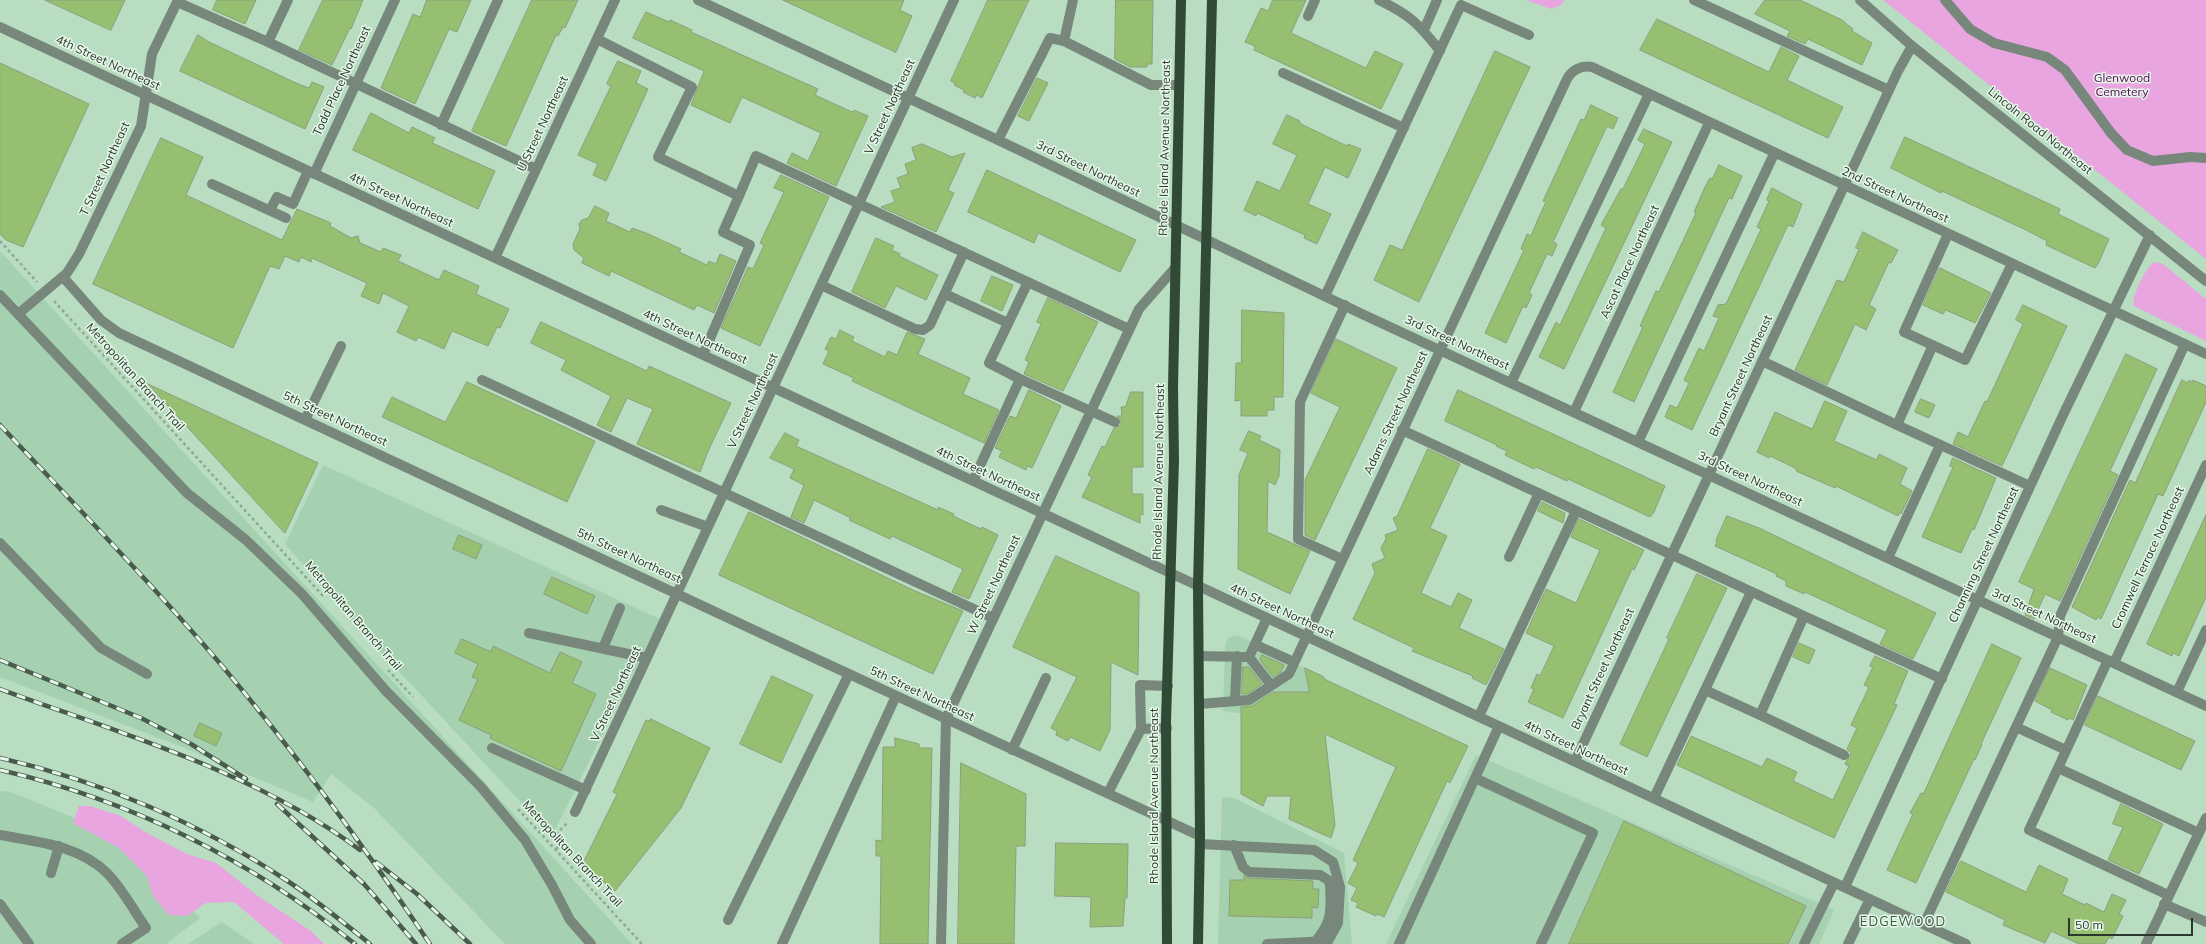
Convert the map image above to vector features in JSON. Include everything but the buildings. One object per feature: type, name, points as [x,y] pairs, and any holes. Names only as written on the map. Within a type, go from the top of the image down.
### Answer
[{"type":"main road","name":"Rhode Island Avenue Northeast","points":[[1167,944],[1167,728],[1181,0]]},
{"type":"main road","points":[[1198,944],[1200,704],[1198,586],[1205,240],[1212,0]]},
{"type":"street","points":[[268,42],[288,0]]},
{"type":"street","name":"Todd Place Northeast","points":[[270,210],[277,197],[293,204],[355,85],[395,0]]},
{"type":"street","points":[[441,125],[498,0]]},
{"type":"street","name":"U Street Northeast","points":[[495,258],[615,0]]},
{"type":"street","name":"3rd Street Northeast","points":[[698,0],[998,140],[1205,240],[2206,706]]},
{"type":"street","name":"V Street Northeast","points":[[575,812],[954,0]]},
{"type":"street","points":[[1064,41],[1073,0]]},
{"type":"street","points":[[1308,16],[1315,0]]},
{"type":"street","points":[[1379,0],[1406,14],[1424,30],[1440,51]]},
{"type":"street","points":[[1424,30],[1437,0]]},
{"type":"street","points":[[1694,0],[1889,90]]},
{"type":"street","name":"Lincoln Road Northeast","points":[[1860,0],[1912,46],[2206,281]]},
{"type":"street","points":[[1945,0],[1970,29],[1994,43],[2023,49],[2048,57],[2065,70],[2111,133],[2127,150],[2153,161],[2190,157],[2206,158]]},
{"type":"street","points":[[178,1],[536,169]]},
{"type":"street","name":"T Street Northeast","points":[[18,314],[49,295],[79,254],[141,126],[152,54],[178,1]]},
{"type":"street","points":[[1325,296],[1461,5],[1529,35]]},
{"type":"street","name":"4th Street Northeast","points":[[0,27],[1966,944]]},
{"type":"street","points":[[998,140],[1050,38],[1064,41],[1151,85],[1179,84]]},
{"type":"street","points":[[597,39],[692,87],[658,157],[739,196]]},
{"type":"street","name":"Bryant Street Northeast","points":[[1574,762],[1889,90],[1912,46]]},
{"type":"street","name":"2nd Street Northeast","points":[[1573,71],[1582,67],[1592,67],[1774,154],[2206,354]]},
{"type":"street","name":"Adams Street Northeast","points":[[1200,704],[1249,700],[1288,674],[1566,81],[1573,71]]},
{"type":"street","points":[[1282,73],[1404,128]]},
{"type":"street","points":[[1511,383],[1649,94]]},
{"type":"street","name":"Ascot Place Northeast","points":[[1574,412],[1709,123]]},
{"type":"street","points":[[1638,442],[1774,154]]},
{"type":"street","points":[[703,355],[750,245],[723,232],[756,156],[1129,329]]},
{"type":"street","points":[[212,184],[286,218]]},
{"type":"street","points":[[1948,234],[1904,332],[1965,360],[2012,264]]},
{"type":"street","name":"Channing Street Northeast","points":[[1845,888],[2030,486],[2150,235]]},
{"type":"street","points":[[821,285],[915,328],[923,330],[930,324],[964,252]]},
{"type":"street","name":"W Street Northeast","points":[[941,944],[946,720],[1139,309],[1175,268]]},
{"type":"street","name":"5th Street Northeast","points":[[63,277],[101,320],[112,329],[946,720],[1168,821],[1200,840]]},
{"type":"street","points":[[1028,282],[989,363],[1020,379],[1115,422]]},
{"type":"street","points":[[944,294],[1008,323]]},
{"type":"street","points":[[0,295],[187,493],[246,540],[302,594],[386,691],[480,787],[525,840],[552,885],[570,920],[591,944]]},
{"type":"street","points":[[1342,559],[1298,539],[1300,402],[1345,305]]},
{"type":"street","points":[[1924,924],[2058,637],[2060,616],[2184,344]]},
{"type":"street","points":[[1897,425],[1933,345]]},
{"type":"street","points":[[305,420],[341,346]]},
{"type":"street","points":[[1762,361],[2030,486]]},
{"type":"street","points":[[973,481],[1020,379]]},
{"type":"street","points":[[482,380],[994,618]]},
{"type":"street","points":[[1402,430],[1942,679]]},
{"type":"street","points":[[1888,558],[1940,445]]},
{"type":"street","name":"Cromwell Terrace Northeast","points":[[2166,900],[2029,830],[2066,750],[2206,465]]},
{"type":"street","points":[[1509,557],[1539,494]]},
{"type":"street","points":[[661,510],[708,527]]},
{"type":"street","points":[[1479,716],[1576,511]]},
{"type":"street","points":[[0,543],[101,648],[147,674]]},
{"type":"street","points":[[1654,798],[1751,592]]},
{"type":"street","points":[[603,648],[620,608]]},
{"type":"street","points":[[1760,715],[1804,616]]},
{"type":"street","points":[[1249,657],[1256,645],[1267,618]]},
{"type":"street","points":[[2177,692],[2206,630]]},
{"type":"street","points":[[529,633],[647,658]]},
{"type":"street","points":[[1256,645],[1294,662]]},
{"type":"street","points":[[1199,656],[1249,657],[1271,685]]},
{"type":"street","points":[[1235,701],[1237,656]]},
{"type":"street","points":[[728,920],[849,674]]},
{"type":"street","points":[[1012,750],[1046,678]]},
{"type":"street","points":[[1108,793],[1141,729],[1140,685],[1168,686]]},
{"type":"street","points":[[1705,690],[1844,755]]},
{"type":"street","points":[[782,944],[896,696]]},
{"type":"street","points":[[1399,944],[1499,726]]},
{"type":"street","points":[[2016,727],[2066,750]]},
{"type":"street","points":[[1141,729],[1167,728]]},
{"type":"street","points":[[492,748],[586,790]]},
{"type":"street","points":[[2058,768],[2203,826],[2146,944]]},
{"type":"street","points":[[1475,778],[1593,833],[1541,944]]},
{"type":"street","points":[[3,838],[59,846],[86,857],[108,874],[146,928],[122,944]]},
{"type":"street","points":[[1200,840],[1234,845],[1314,850],[1333,862],[1340,887],[1338,924],[1328,942],[1267,944]]},
{"type":"street","points":[[1234,845],[1243,867],[1249,872],[1320,876],[1328,880],[1330,884],[1331,911],[1328,925],[1314,943]]},
{"type":"street","points":[[50,873],[59,846]]},
{"type":"street","points":[[1804,944],[1834,883]]},
{"type":"street","points":[[1848,944],[1870,899]]},
{"type":"street","points":[[2166,900],[2206,922]]},
{"type":"street","points":[[0,904],[29,944]]},
{"type":"path","points":[[0,241],[38,283]]},
{"type":"path","name":"Metropolitan Branch Trail","points":[[49,295],[329,603]]},
{"type":"path","name":"Metropolitan Branch Trail","points":[[384,667],[417,701]]},
{"type":"path","name":"Metropolitan Branch Trail","points":[[513,803],[642,944]]},
{"type":"path","points":[[556,849],[562,843],[557,836],[558,832],[563,828]]},
{"type":"shaded area","points":[[0,251],[632,944],[505,944],[375,809],[331,774],[313,802],[177,745],[0,677]]},
{"type":"shaded area","points":[[323,465],[660,619],[552,836],[343,611],[285,544]]},
{"type":"shaded area","points":[[1234,635],[1242,637],[1305,668],[1313,716],[1251,715],[1223,711],[1225,647],[1227,639]]},
{"type":"shaded area","points":[[1476,755],[1834,910],[1819,944],[1386,944]]},
{"type":"shaded area","points":[[0,791],[11,792],[126,839],[200,918],[166,944],[0,944]]},
{"type":"shaded area","points":[[1222,797],[1234,798],[1344,853],[1352,944],[1218,944]]},
{"type":"shaded area","points":[[222,922],[254,944],[188,944]]},
{"type":"green space","points":[[1526,0],[1564,0],[1561,5],[1551,9]]},
{"type":"green space","name":"Glenwood Cemetery","points":[[1883,0],[2206,0],[2206,259],[1897,11]]},
{"type":"green space","points":[[2154,262],[2163,264],[2206,299],[2206,341],[2134,306],[2135,296],[2140,282]]},
{"type":"green space","points":[[79,806],[90,806],[121,816],[145,832],[187,854],[216,863],[258,896],[311,931],[324,944],[284,944],[234,902],[206,903],[187,916],[169,915],[153,896],[147,876],[119,848],[73,823]]},
{"type":"railway","points":[[0,425],[141,575],[251,700],[330,803],[430,944]]},
{"type":"railway","points":[[0,660],[141,718],[191,744],[246,779]]},
{"type":"railway","points":[[0,689],[139,739],[233,777],[320,823],[360,850]]},
{"type":"railway","points":[[0,758],[75,779],[148,806],[184,822],[253,859],[286,880],[370,944]]},
{"type":"railway","points":[[0,770],[96,798],[142,816],[187,837],[231,860],[274,886],[355,944]]},
{"type":"railway","points":[[277,804],[364,884],[416,944]]},
{"type":"railway","points":[[376,862],[417,894],[470,944]]},
{"type":"district","name":"EDGEWOOD","points":[[1903,922]]}]
